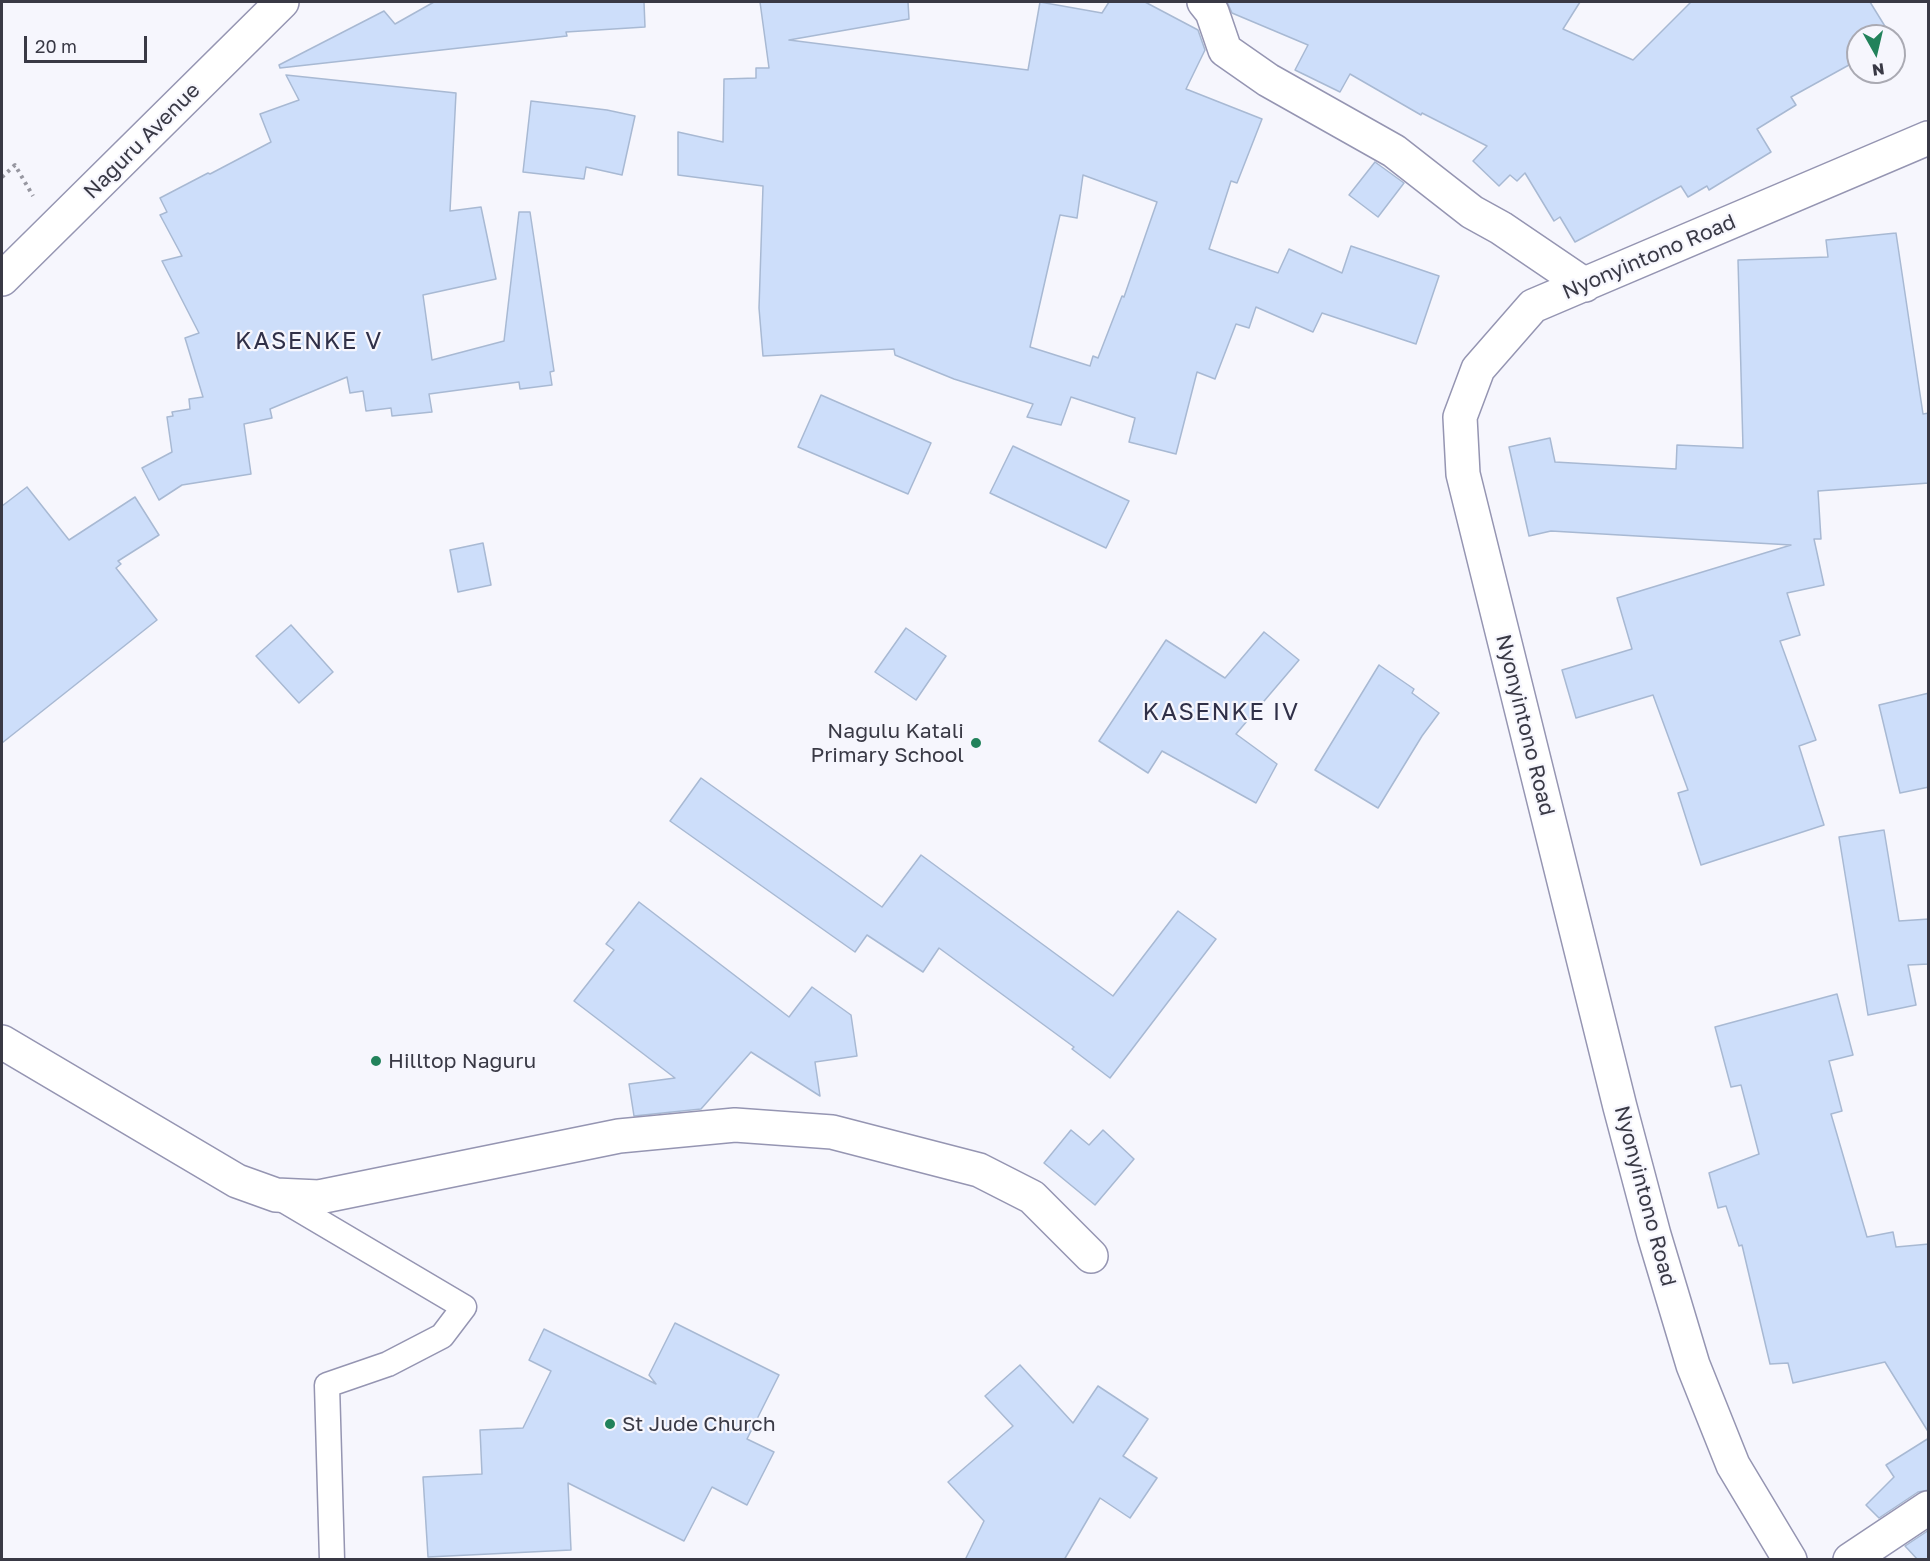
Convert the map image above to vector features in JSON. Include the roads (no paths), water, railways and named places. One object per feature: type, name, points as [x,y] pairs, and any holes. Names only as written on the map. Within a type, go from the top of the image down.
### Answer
[{"type":"street","name":"Naguru Avenue","points":[[2,279],[282,2]]},
{"type":"street","points":[[1204,2],[1212,12],[1225,50],[1268,80],[1394,151],[1472,212],[1501,228],[1585,285]]},
{"type":"street","name":"Nyonyintono Road","points":[[1790,1560],[1733,1465],[1693,1365],[1654,1235],[1620,1107],[1463,474],[1460,417],[1478,369],[1533,306],[1929,138]]},
{"type":"street","points":[[2,1042],[237,1181],[276,1195],[319,1197],[620,1136],[735,1125],[810,1130],[832,1132],[979,1170],[1032,1197],[1091,1256]]},
{"type":"street","points":[[1850,1560],[1929,1508]]},
{"type":"lane","points":[[276,1195],[464,1307],[441,1336],[388,1364],[327,1385],[332,1560]]},
{"type":"place","name":"Nagulu Katali Primary School","points":[[976,743]]},
{"type":"place","name":"Hilltop Naguru","points":[[376,1061]]},
{"type":"place","name":"St Jude Church","points":[[610,1424]]},
{"type":"district","name":"KASENKE V","points":[[309,341]]},
{"type":"district","name":"KASENKE IV","points":[[1221,712]]}]
